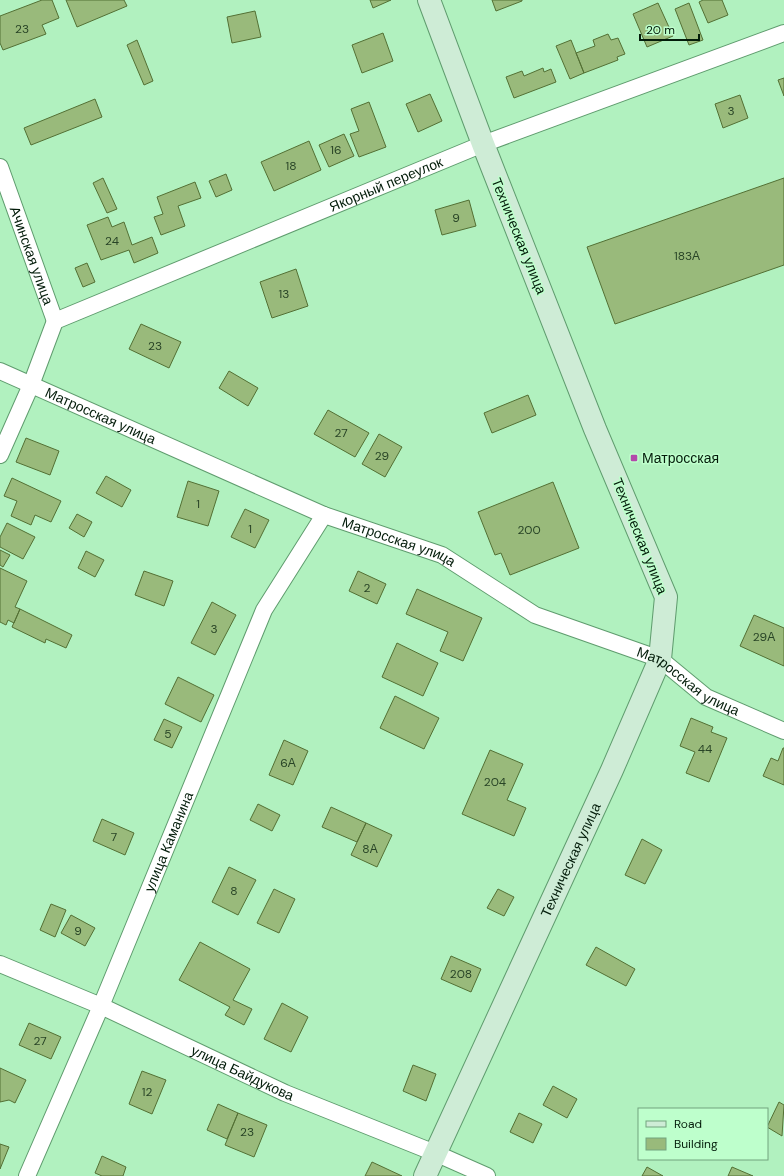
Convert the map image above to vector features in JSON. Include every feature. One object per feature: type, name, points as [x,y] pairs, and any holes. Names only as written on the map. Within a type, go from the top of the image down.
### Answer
[{"type":"street","name":"Техническая улица","points":[[425,1176],[612,770],[660,659],[666,597],[596,429],[483,144],[429,0]]},
{"type":"street","name":"Якорный переулок","points":[[55,321],[483,144],[784,33]]},
{"type":"street","name":"Ачинская улица","points":[[0,167],[55,321]]},
{"type":"street","points":[[0,455],[31,385],[55,321]]},
{"type":"street","name":"Матросская улица","points":[[0,371],[324,515],[442,556],[535,616],[660,659],[706,697],[784,731]]},
{"type":"street","name":"улица Каманина","points":[[27,1176],[101,1006],[264,610],[324,515]]},
{"type":"street","name":"улица Байдукова","points":[[0,964],[101,1006],[285,1093],[435,1152],[487,1176]]},
{"type":"building","points":[[42,0],[52,0],[59,18],[42,25],[46,34],[3,50],[0,43],[0,16]]},
{"type":"building","points":[[66,0],[124,0],[127,6],[77,27]]},
{"type":"building","points":[[370,0],[391,0],[373,8]]},
{"type":"building","points":[[492,0],[522,0],[522,1],[496,11]]},
{"type":"building","points":[[703,0],[722,0],[728,15],[708,23],[699,2]]},
{"type":"building","points":[[658,3],[673,36],[647,47],[633,14]]},
{"type":"building","points":[[689,3],[703,40],[689,45],[675,9]]},
{"type":"building","points":[[255,11],[261,37],[232,43],[227,17]]},
{"type":"building","points":[[383,33],[393,61],[362,73],[352,45]]},
{"type":"building","points":[[608,34],[611,40],[618,38],[625,54],[617,57],[618,60],[584,73],[576,53],[595,46],[593,40]]},
{"type":"building","points":[[137,40],[153,81],[144,85],[127,45]]},
{"type":"building","points":[[571,40],[584,73],[570,79],[556,46]]},
{"type":"building","points":[[543,68],[544,72],[551,69],[556,82],[514,98],[506,77],[522,71],[524,76]]},
{"type":"building","points":[[784,78],[784,96],[778,80]]},
{"type":"building","points":[[430,94],[442,121],[418,132],[406,104]]},
{"type":"building","points":[[740,95],[748,118],[723,128],[715,104]]},
{"type":"building","points":[[95,99],[102,117],[31,145],[24,128]]},
{"type":"building","points":[[369,102],[386,147],[359,157],[350,134],[359,131],[351,109]]},
{"type":"building","points":[[344,134],[354,156],[329,167],[319,145]]},
{"type":"building","points":[[309,141],[321,170],[274,191],[261,162]]},
{"type":"building","points":[[226,174],[232,190],[216,197],[209,181]]},
{"type":"building","points":[[103,178],[117,209],[107,213],[93,183]]},
{"type":"building","points":[[784,178],[784,265],[615,324],[587,247]]},
{"type":"building","points":[[195,182],[201,198],[178,206],[185,226],[161,235],[154,217],[163,214],[157,197]]},
{"type":"building","points":[[469,200],[476,226],[442,235],[435,210]]},
{"type":"building","points":[[108,217],[112,227],[124,222],[132,245],[152,237],[158,253],[134,263],[129,250],[101,260],[87,225]]},
{"type":"building","points":[[87,263],[95,282],[83,287],[75,268]]},
{"type":"building","points":[[296,269],[308,306],[272,318],[260,282]]},
{"type":"building","points":[[141,324],[181,342],[169,368],[129,349]]},
{"type":"building","points":[[229,371],[258,388],[248,406],[219,388]]},
{"type":"building","points":[[528,395],[536,415],[492,433],[484,413]]},
{"type":"building","points":[[328,410],[369,433],[355,457],[314,434]]},
{"type":"building","points":[[379,434],[402,447],[385,477],[362,464]]},
{"type":"building","points":[[26,438],[59,451],[50,475],[16,462]]},
{"type":"building","points":[[106,476],[131,490],[122,507],[96,493]]},
{"type":"building","points":[[12,478],[61,501],[51,522],[35,515],[31,525],[11,516],[17,501],[4,496]]},
{"type":"building","points":[[188,481],[219,491],[208,526],[177,517]]},
{"type":"building","points":[[553,482],[579,548],[510,575],[501,553],[495,555],[478,512]]},
{"type":"building","points":[[245,509],[269,520],[255,548],[231,537]]},
{"type":"building","points":[[77,514],[92,522],[84,537],[69,528]]},
{"type":"building","points":[[7,523],[35,537],[23,559],[0,547],[0,537]]},
{"type":"building","points":[[0,550],[10,555],[3,567],[0,565]]},
{"type":"building","points":[[86,551],[104,560],[95,577],[78,568]]},
{"type":"building","points":[[0,568],[27,581],[15,607],[20,609],[14,623],[8,620],[6,625],[0,622]]},
{"type":"building","points":[[144,571],[173,581],[164,606],[135,595]]},
{"type":"building","points":[[358,571],[386,584],[377,604],[349,591]]},
{"type":"building","points":[[417,589],[482,618],[463,661],[440,651],[448,632],[406,614]]},
{"type":"building","points":[[212,602],[236,615],[215,655],[191,643]]},
{"type":"building","points":[[20,609],[72,635],[66,648],[46,639],[45,643],[12,627]]},
{"type":"building","points":[[754,615],[784,628],[784,666],[740,646]]},
{"type":"building","points":[[397,643],[438,663],[423,696],[382,677]]},
{"type":"building","points":[[178,677],[214,695],[201,722],[165,704]]},
{"type":"building","points":[[395,696],[439,718],[424,749],[380,728]]},
{"type":"building","points":[[691,718],[713,727],[711,732],[727,738],[709,782],[686,773],[695,752],[680,746]]},
{"type":"building","points":[[164,719],[182,727],[172,748],[154,740]]},
{"type":"building","points":[[284,740],[308,751],[293,785],[269,775]]},
{"type":"building","points":[[783,748],[784,785],[763,776],[771,758],[778,761]]},
{"type":"building","points":[[490,750],[523,764],[507,800],[526,808],[514,836],[462,814]]},
{"type":"building","points":[[258,804],[280,815],[272,831],[250,820]]},
{"type":"building","points":[[331,807],[366,823],[357,842],[322,827]]},
{"type":"building","points":[[102,819],[134,833],[125,855],[93,841]]},
{"type":"building","points":[[366,823],[392,835],[377,867],[351,855]]},
{"type":"building","points":[[642,839],[662,850],[645,884],[625,875]]},
{"type":"building","points":[[229,867],[256,880],[238,915],[212,902]]},
{"type":"building","points":[[274,889],[295,899],[279,933],[257,923]]},
{"type":"building","points":[[498,889],[514,897],[504,916],[487,908]]},
{"type":"building","points":[[51,904],[66,910],[55,937],[40,930]]},
{"type":"building","points":[[71,915],[95,928],[85,946],[61,933]]},
{"type":"building","points":[[200,942],[250,969],[233,1000],[252,1009],[244,1025],[225,1015],[230,1007],[179,980]]},
{"type":"building","points":[[596,947],[635,969],[626,986],[586,965]]},
{"type":"building","points":[[451,956],[481,969],[471,992],[441,979]]},
{"type":"building","points":[[282,1003],[308,1017],[291,1052],[264,1039]]},
{"type":"building","points":[[29,1023],[61,1037],[51,1059],[19,1045]]},
{"type":"building","points":[[413,1065],[436,1074],[426,1101],[403,1091]]},
{"type":"building","points":[[0,1068],[26,1080],[15,1103],[9,1100],[0,1102]]},
{"type":"building","points":[[142,1071],[166,1080],[152,1114],[129,1104]]},
{"type":"building","points":[[553,1086],[577,1099],[567,1118],[543,1105]]},
{"type":"building","points":[[779,1102],[784,1105],[782,1136],[768,1128]]},
{"type":"building","points":[[218,1104],[238,1113],[227,1139],[207,1130]]},
{"type":"building","points":[[238,1113],[267,1125],[254,1157],[225,1145]]},
{"type":"building","points":[[519,1113],[542,1124],[533,1143],[510,1132]]},
{"type":"building","points":[[0,1144],[9,1147],[0,1169]]},
{"type":"building","points":[[102,1156],[126,1167],[123,1176],[102,1176],[95,1173]]},
{"type":"building","points":[[372,1162],[402,1176],[365,1176]]},
{"type":"building","points":[[647,1167],[663,1176],[642,1176]]},
{"type":"building","points":[[732,1167],[753,1176],[728,1176]]},
{"type":"place","name":"Матросская","points":[[634,458]]}]
